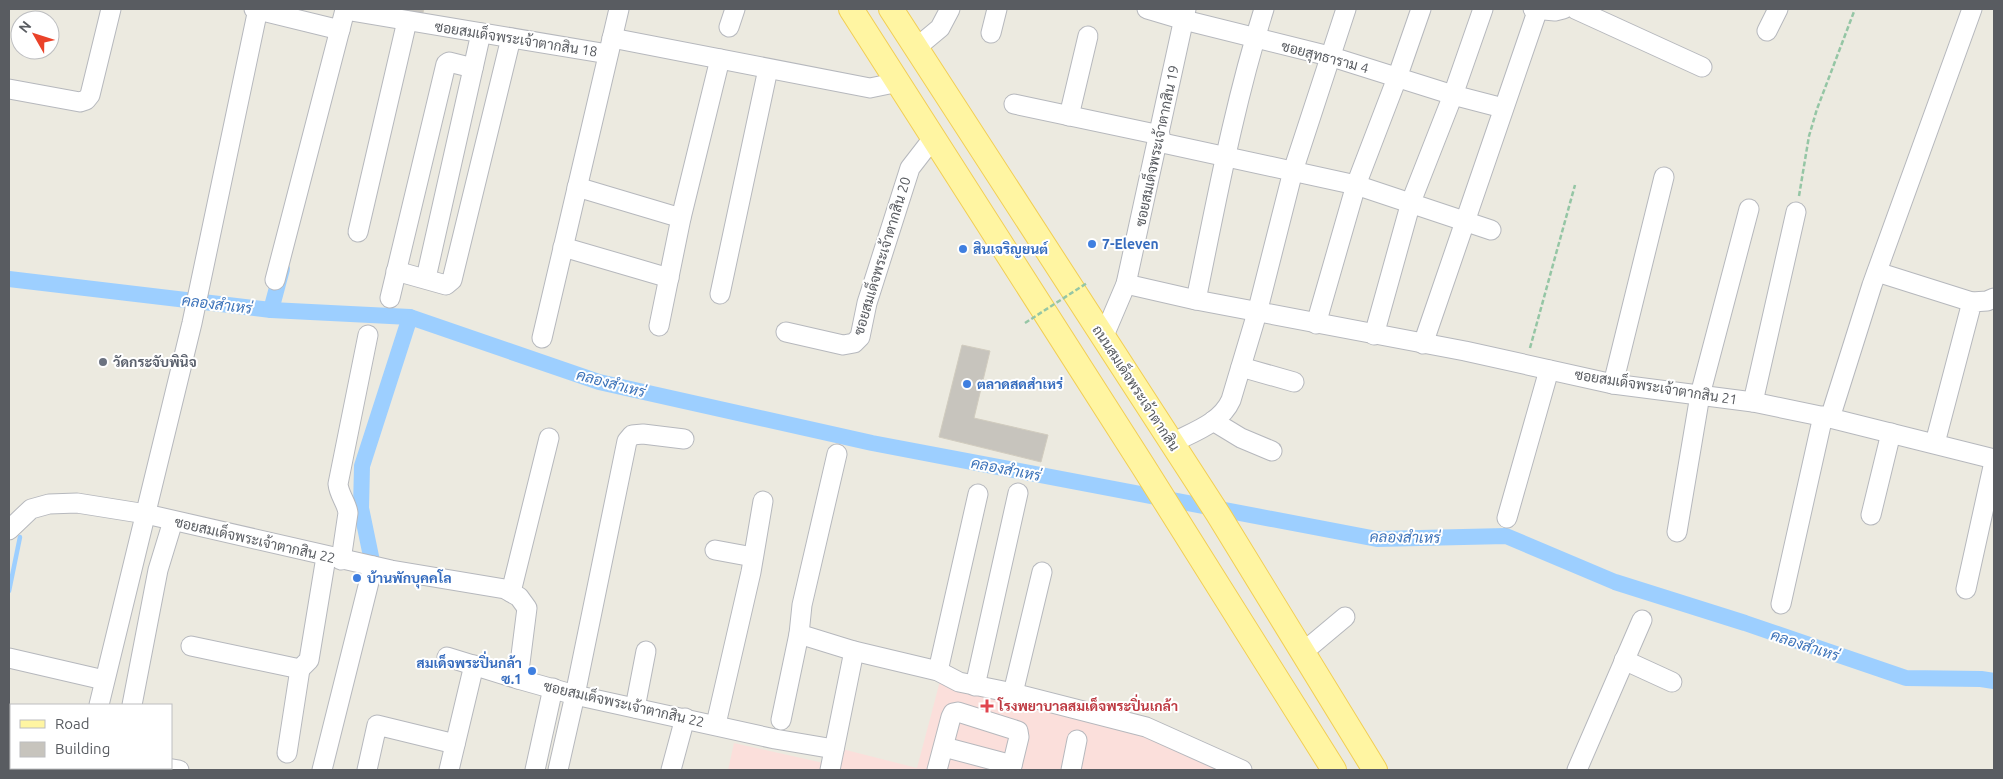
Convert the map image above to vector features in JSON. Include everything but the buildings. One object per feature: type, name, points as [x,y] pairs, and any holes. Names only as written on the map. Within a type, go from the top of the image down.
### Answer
[{"type":"main road","points":[[851,9],[1143,466],[1334,770]]},
{"type":"main road","name":"ถนนสมเด็จพระเจ้าตากสิน","points":[[891,9],[1218,514],[1374,770]]},
{"type":"street","points":[[9,89],[80,102],[86,100],[90,95],[112,9]]},
{"type":"street","points":[[98,704],[192,323],[257,9],[298,14],[340,30],[275,280]]},
{"type":"street","points":[[542,338],[619,9]]},
{"type":"street","points":[[729,27],[734,9]]},
{"type":"street","points":[[916,48],[940,28],[950,9]]},
{"type":"street","points":[[991,34],[997,9]]},
{"type":"street","name":"ซอยสุทธาราม 4","points":[[1146,9],[1185,14],[1255,38],[1329,56],[1397,78],[1503,108]]},
{"type":"street","points":[[1196,300],[1226,157],[1255,38],[1264,9]]},
{"type":"street","points":[[1172,442],[1213,421],[1226,410],[1257,313],[1293,171],[1329,56],[1346,9]]},
{"type":"street","points":[[1316,324],[1356,185],[1421,9]]},
{"type":"street","points":[[1374,334],[1412,202],[1483,9]]},
{"type":"street","points":[[1423,344],[1536,9],[1555,11],[1563,9]]},
{"type":"street","points":[[1575,9],[1702,68]]},
{"type":"street","points":[[1767,32],[1778,9]]},
{"type":"street","points":[[1781,604],[1827,417],[1866,301],[1972,9]]},
{"type":"street","name":"ซอยสมเด็จพระเจ้าตากสิน 18","points":[[340,30],[345,10],[510,38],[610,46],[720,59],[870,88],[899,82]]},
{"type":"street","name":"ซอยสมเด็จพระเจ้าตากสิน 19","points":[[1104,338],[1126,284],[1185,14]]},
{"type":"street","points":[[358,232],[407,21]]},
{"type":"street","points":[[426,278],[481,33]]},
{"type":"street","points":[[1069,116],[1088,36]]},
{"type":"street","points":[[396,271],[446,285],[452,280],[510,38]]},
{"type":"street","points":[[659,326],[681,218],[720,59]]},
{"type":"street","points":[[390,298],[446,64],[450,62],[474,68]]},
{"type":"street","points":[[720,294],[768,69]]},
{"type":"street","points":[[1014,104],[1069,116],[1226,157],[1356,185],[1412,202],[1491,230]]},
{"type":"street","name":"ซอยสมเด็จพระเจ้าตากสิน 20","points":[[786,332],[843,345],[854,343],[860,337],[870,294],[910,168],[934,137]]},
{"type":"street","points":[[1613,384],[1664,177]]},
{"type":"street","points":[[577,187],[681,218]]},
{"type":"street","points":[[1677,532],[1700,395],[1749,209]]},
{"type":"street","points":[[1753,402],[1796,212]]},
{"type":"street","points":[[563,247],[669,278]]},
{"type":"street","points":[[1877,272],[1972,302],[1987,301],[1994,298]]},
{"type":"street","name":"ซอยสมเด็จพระเจ้าตากสิน 21","points":[[1126,284],[1257,313],[1526,364],[1613,384],[1753,402],[1827,417],[1936,443],[1994,460]]},
{"type":"street","points":[[1936,443],[1972,302]]},
{"type":"street","points":[[287,753],[300,669],[309,660],[334,558],[348,513],[338,484],[368,335]]},
{"type":"street","points":[[1241,367],[1294,382]]},
{"type":"street","points":[[1506,518],[1549,370]]},
{"type":"street","points":[[1213,421],[1241,438],[1272,451]]},
{"type":"street","points":[[1871,515],[1891,433]]},
{"type":"street","points":[[558,770],[627,441],[632,435],[643,434],[684,439]]},
{"type":"street","points":[[518,679],[527,608],[519,597],[511,592],[549,438]]},
{"type":"street","points":[[781,720],[802,605],[837,454]]},
{"type":"street","points":[[1966,589],[1994,460]]},
{"type":"street","points":[[975,686],[1018,492]]},
{"type":"street","points":[[938,671],[978,494]]},
{"type":"street","points":[[716,724],[764,501]]},
{"type":"street","name":"ซอยสมเด็จพระเจ้าตากสิน 22","points":[[9,530],[31,509],[49,504],[77,503],[146,514],[334,558],[511,592]]},
{"type":"street","points":[[132,704],[158,570],[173,521]]},
{"type":"street","points":[[715,550],[753,557]]},
{"type":"street","points":[[322,770],[373,566]]},
{"type":"street","points":[[1013,693],[1042,572]]},
{"type":"street","points":[[1302,653],[1345,617]]},
{"type":"street","points":[[1577,770],[1642,620]]},
{"type":"street","points":[[798,634],[854,651],[938,671],[959,682],[1013,693],[1146,727],[1242,770]]},
{"type":"street","points":[[190,646],[300,669]]},
{"type":"street","points":[[635,708],[646,651]]},
{"type":"street","points":[[830,770],[854,651]]},
{"type":"street","name":"ซอยสมเด็จพระเจ้าตากสิน 22","points":[[448,657],[575,695],[716,724],[775,739],[834,749]]},
{"type":"street","points":[[9,658],[104,680]]},
{"type":"street","points":[[1624,660],[1672,682]]},
{"type":"street","points":[[449,770],[474,665]]},
{"type":"street","points":[[535,770],[553,688]]},
{"type":"street","points":[[937,770],[953,713],[958,712],[1018,731],[1020,737],[1012,768],[944,747]]},
{"type":"street","points":[[671,770],[685,718]]},
{"type":"street","points":[[367,770],[377,725],[455,744]]},
{"type":"street","points":[[1071,770],[1077,740]]},
{"type":"path","points":[[1796,212],[1809,136],[1814,118],[1856,9]]},
{"type":"path","points":[[1526,364],[1575,185]]},
{"type":"path","points":[[1025,323],[1087,283]]},
{"type":"shaded area","name":"โรงพยาบาลสมเด็จพระปิ่นเกล้า","points":[[940,681],[1139,731],[1227,770],[728,770],[734,743],[837,766],[842,749],[917,768]]},
{"type":"waterway","points":[[271,310],[282,269]]},
{"type":"waterway","name":"คลองสำเหร่","points":[[9,279],[271,310],[410,317],[599,382],[872,443],[1377,539],[1506,536],[1615,582],[1745,623],[1906,678],[1981,679],[1994,681]]},
{"type":"waterway","points":[[370,576],[373,566],[361,508],[362,466],[410,317]]},
{"type":"waterway","points":[[9,591],[20,537]]},
{"type":"place","name":"7-Eleven","points":[[1092,244]]},
{"type":"place","name":"สินเจริญยนต์","points":[[963,249]]},
{"type":"place","name":"วัดกระจับพินิจ","points":[[103,362]]},
{"type":"place","name":"ตลาดสดสำเหร่","points":[[967,384]]},
{"type":"place","name":"บ้านพักบุคคโล","points":[[357,578]]},
{"type":"place","name":"สมเด็จพระปิ่นกล้า ซ.1","points":[[532,671]]},
{"type":"place","name":"โรงพยาบาลสมเด็จพระปิ่นเกล้า","points":[[987,706]]}]
